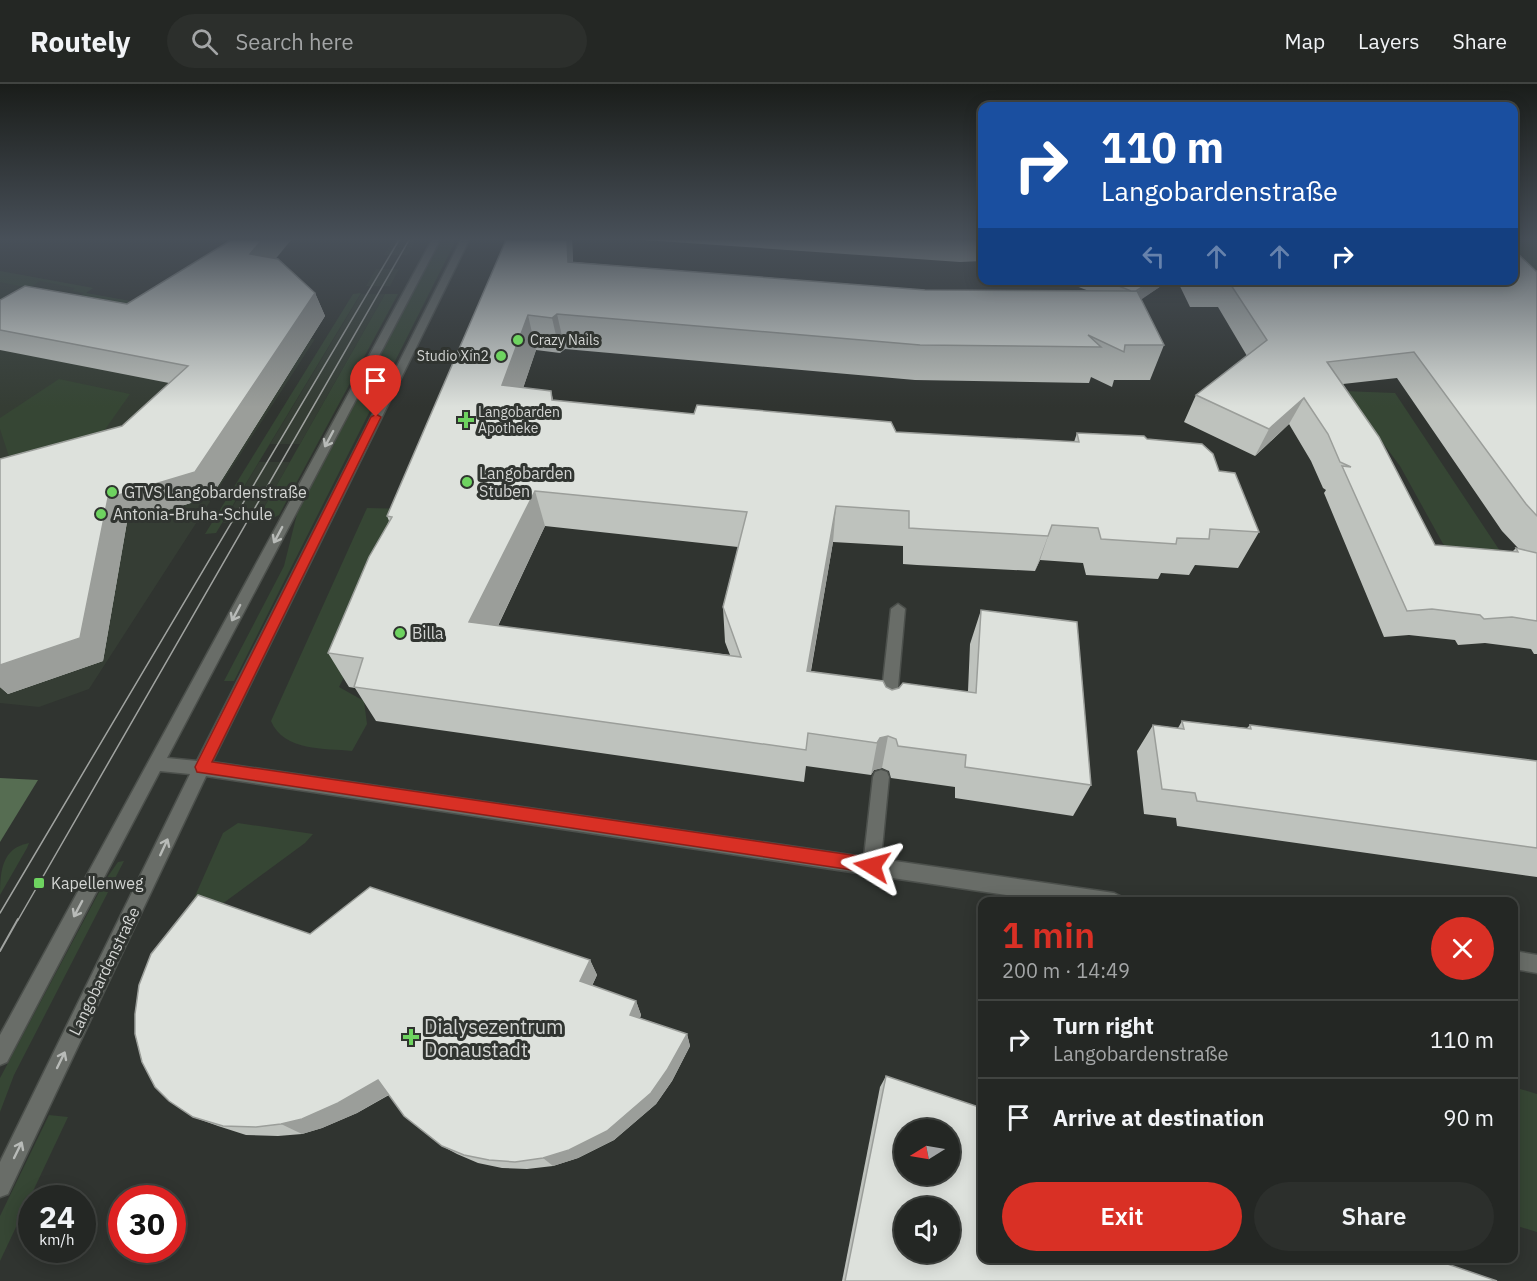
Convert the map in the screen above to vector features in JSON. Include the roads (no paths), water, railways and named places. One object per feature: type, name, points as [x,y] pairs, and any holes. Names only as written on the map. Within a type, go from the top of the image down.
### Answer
[{"type":"street","points":[[0,1055],[406,296]]},
{"type":"street","name":"Langobardenstraße","points":[[0,1186],[202,767],[437,296]]},
{"type":"street","points":[[887,715],[898,609]]},
{"type":"street","points":[[155,764],[202,767],[1080,897]]},
{"type":"street","points":[[872,866],[881,777]]},
{"type":"street","points":[[1518,961],[1537,964]]},
{"type":"tram line","points":[[0,913],[366,296]]},
{"type":"tram line","points":[[18,920],[377,296]]},
{"type":"tram line","points":[[0,951],[18,919]]},
{"type":"place","name":"Crazy Nails","points":[[518,340]]},
{"type":"place","name":"Studio Xin2","points":[[501,356]]},
{"type":"place","name":"Langobarden Apotheke","points":[[466,420]]},
{"type":"place","name":"Langobarden Stuben","points":[[467,482]]},
{"type":"place","name":"GTVS Langobardenstraße","points":[[112,492]]},
{"type":"place","name":"Antonia-Bruha-Schule","points":[[101,514]]},
{"type":"place","name":"Billa","points":[[400,633]]},
{"type":"place","name":"Kapellenweg","points":[[39,883]]},
{"type":"place","name":"Dialysezentrum Donaustadt","points":[[411,1037]]}]
